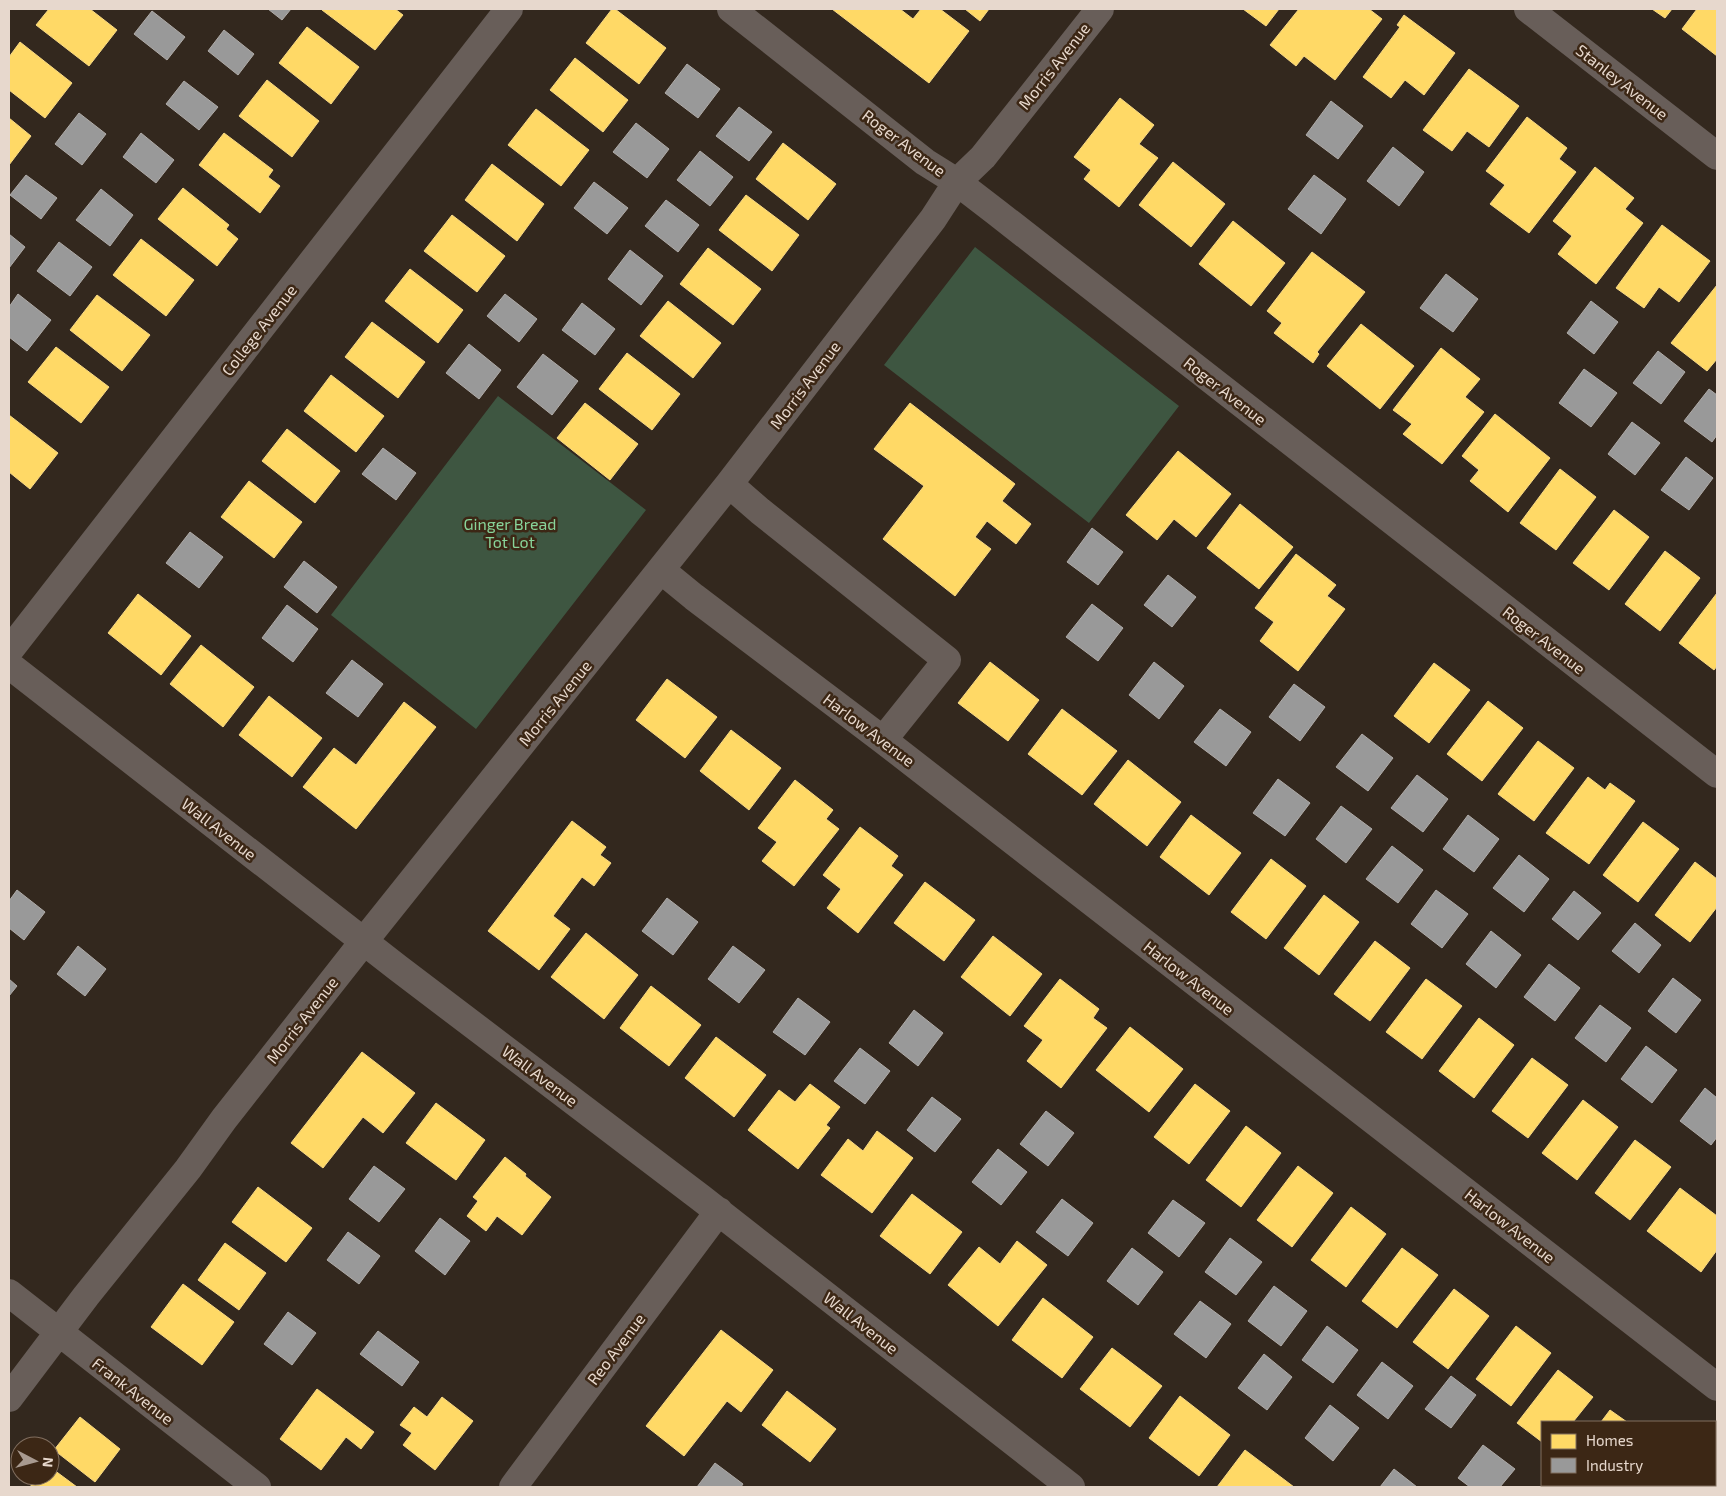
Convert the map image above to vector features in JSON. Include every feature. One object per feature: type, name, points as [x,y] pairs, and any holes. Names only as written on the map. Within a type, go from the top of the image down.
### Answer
[{"type":"street","name":"College Avenue","points":[[9,652],[508,9]]},
{"type":"street","name":"Roger Avenue","points":[[731,9],[925,162],[957,182],[1717,774]]},
{"type":"street","name":"Morris Avenue","points":[[9,1398],[364,940],[729,484],[933,219],[957,182],[983,157],[1100,9]]},
{"type":"street","name":"Stanley Avenue","points":[[1528,9],[1717,156]]},
{"type":"street","points":[[729,484],[760,511],[947,660],[883,740]]},
{"type":"street","name":"Harlow Avenue","points":[[661,570],[1717,1387]]},
{"type":"street","name":"Wall Avenue","points":[[9,665],[398,968],[719,1211],[1071,1487]]},
{"type":"street","name":"Reo Avenue","points":[[512,1487],[719,1211]]},
{"type":"street","name":"Frank Avenue","points":[[9,1293],[257,1487]]},
{"type":"green space","points":[[975,247],[1179,406],[1089,523],[884,365]]},
{"type":"green space","name":"Ginger Bread Tot Lot","points":[[498,396],[646,510],[476,729],[331,615]]},
{"type":"building: Homes","points":[[49,9],[90,9],[117,30],[89,66],[36,25]]},
{"type":"building: Homes","points":[[323,9],[395,9],[403,15],[375,50]]},
{"type":"building: Homes","points":[[612,9],[615,9],[666,48],[639,84],[586,43]]},
{"type":"building: Homes","points":[[832,9],[900,9],[913,19],[921,9],[940,9],[969,31],[929,83]]},
{"type":"building: Homes","points":[[965,9],[989,9],[980,21]]},
{"type":"building: Homes","points":[[1243,9],[1279,9],[1266,26]]},
{"type":"building: Homes","points":[[1299,9],[1369,9],[1382,19],[1335,80],[1304,56],[1296,66],[1270,45]]},
{"type":"building: Homes","points":[[1652,9],[1672,9],[1665,18]]},
{"type":"building: Homes","points":[[1697,9],[1717,9],[1717,56],[1682,29]]},
{"type":"building: Homes","points":[[1404,15],[1455,53],[1424,95],[1405,80],[1391,98],[1363,77],[1400,27],[1397,25]]},
{"type":"building: Homes","points":[[307,27],[359,67],[331,104],[279,63]]},
{"type":"building: Homes","points":[[20,42],[72,83],[45,118],[9,90],[9,57]]},
{"type":"building: Homes","points":[[575,58],[628,100],[603,132],[550,90]]},
{"type":"building: Homes","points":[[1469,69],[1519,106],[1489,147],[1467,131],[1452,151],[1423,130]]},
{"type":"building: Homes","points":[[267,80],[319,121],[292,157],[239,116]]},
{"type":"building: Homes","points":[[1120,98],[1154,125],[1139,144],[1158,158],[1119,207],[1084,179],[1091,170],[1074,157]]},
{"type":"building: Homes","points":[[536,109],[589,150],[561,186],[508,145]]},
{"type":"building: Homes","points":[[1527,117],[1567,148],[1559,159],[1576,172],[1529,233],[1490,204],[1505,185],[1486,171]]},
{"type":"building: Homes","points":[[9,118],[31,136],[9,165]]},
{"type":"building: Homes","points":[[224,133],[273,170],[268,177],[280,186],[260,213],[199,165]]},
{"type":"building: Homes","points":[[783,143],[836,184],[808,220],[756,179]]},
{"type":"building: Homes","points":[[1173,162],[1225,204],[1191,247],[1139,205]]},
{"type":"building: Homes","points":[[492,164],[544,204],[517,241],[465,200]]},
{"type":"building: Homes","points":[[1595,167],[1634,198],[1625,209],[1643,223],[1596,284],[1558,254],[1572,236],[1553,221]]},
{"type":"building: Homes","points":[[183,188],[229,225],[226,229],[238,239],[217,266],[158,219]]},
{"type":"building: Homes","points":[[746,195],[799,235],[772,271],[719,230]]},
{"type":"building: Homes","points":[[452,215],[505,256],[477,292],[424,251]]},
{"type":"building: Homes","points":[[1233,221],[1285,263],[1251,306],[1199,264]]},
{"type":"building: Homes","points":[[1662,225],[1710,261],[1679,302],[1659,287],[1644,308],[1616,288]]},
{"type":"building: Homes","points":[[141,239],[194,280],[166,316],[113,275]]},
{"type":"building: Homes","points":[[708,248],[761,289],[733,325],[680,284]]},
{"type":"building: Homes","points":[[1312,252],[1365,292],[1317,352],[1319,354],[1313,363],[1274,333],[1282,323],[1267,311]]},
{"type":"building: Homes","points":[[410,269],[463,310],[438,343],[385,301]]},
{"type":"building: Homes","points":[[1717,285],[1717,359],[1707,371],[1671,343]]},
{"type":"building: Homes","points":[[97,295],[150,335],[122,371],[70,330]]},
{"type":"building: Homes","points":[[668,301],[721,343],[693,378],[640,336]]},
{"type":"building: Homes","points":[[372,322],[425,362],[398,398],[345,357]]},
{"type":"building: Homes","points":[[1361,324],[1414,366],[1380,409],[1327,366]]},
{"type":"building: Homes","points":[[56,347],[109,387],[81,423],[28,382]]},
{"type":"building: Homes","points":[[1441,348],[1480,379],[1465,397],[1484,412],[1442,464],[1403,434],[1412,424],[1393,410]]},
{"type":"building: Homes","points":[[627,353],[680,394],[652,430],[599,389]]},
{"type":"building: Homes","points":[[331,375],[384,416],[356,452],[304,411]]},
{"type":"building: Homes","points":[[585,403],[638,444],[610,480],[557,438]]},
{"type":"building: Homes","points":[[910,403],[1015,484],[1002,501],[1031,524],[1016,544],[987,521],[975,537],[991,549],[955,596],[883,539],[924,486],[874,449]]},
{"type":"building: Homes","points":[[1495,414],[1550,458],[1508,512],[1470,481],[1479,470],[1462,456]]},
{"type":"building: Homes","points":[[9,415],[58,453],[30,489],[9,472]]},
{"type":"building: Homes","points":[[287,429],[340,471],[315,503],[262,461]]},
{"type":"building: Homes","points":[[1178,451],[1231,494],[1196,537],[1174,519],[1157,540],[1126,515]]},
{"type":"building: Homes","points":[[1560,469],[1596,497],[1556,550],[1520,523]]},
{"type":"building: Homes","points":[[249,481],[302,522],[274,558],[221,517]]},
{"type":"building: Homes","points":[[1240,504],[1293,547],[1259,589],[1207,548]]},
{"type":"building: Homes","points":[[1614,510],[1649,537],[1609,590],[1573,563]]},
{"type":"building: Homes","points":[[1665,551],[1700,578],[1660,631],[1625,604]]},
{"type":"building: Homes","points":[[1296,554],[1336,585],[1327,596],[1345,609],[1298,671],[1260,641],[1274,622],[1255,608]]},
{"type":"building: Homes","points":[[1717,593],[1717,666],[1714,670],[1679,643]]},
{"type":"building: Homes","points":[[138,594],[191,636],[161,675],[108,633]]},
{"type":"building: Homes","points":[[201,645],[254,687],[223,727],[170,684]]},
{"type":"building: Homes","points":[[990,662],[1039,700],[1008,741],[958,703]]},
{"type":"building: Homes","points":[[1434,663],[1470,690],[1429,743],[1394,716]]},
{"type":"building: Homes","points":[[667,679],[717,717],[685,758],[636,720]]},
{"type":"building: Homes","points":[[269,696],[322,738],[292,777],[239,735]]},
{"type":"building: Homes","points":[[1488,701],[1523,728],[1482,781],[1447,754]]},
{"type":"building: Homes","points":[[404,702],[436,727],[356,829],[303,787],[334,748],[356,765]]},
{"type":"building: Homes","points":[[1062,709],[1117,751],[1082,795],[1028,754]]},
{"type":"building: Homes","points":[[731,730],[781,768],[749,810],[700,771]]},
{"type":"building: Homes","points":[[1538,741],[1574,768],[1534,821],[1498,794]]},
{"type":"building: Homes","points":[[1128,760],[1181,802],[1147,846],[1094,804]]},
{"type":"building: Homes","points":[[1588,777],[1605,790],[1610,783],[1635,801],[1589,864],[1546,833]]},
{"type":"building: Homes","points":[[795,780],[833,810],[826,819],[839,829],[794,886],[762,861],[777,842],[758,828]]},
{"type":"building: Homes","points":[[1191,815],[1241,853],[1209,895],[1160,857]]},
{"type":"building: Homes","points":[[572,821],[606,847],[600,855],[611,863],[594,886],[582,877],[553,916],[570,929],[539,970],[488,931]]},
{"type":"building: Homes","points":[[1643,822],[1679,849],[1638,902],[1603,875]]},
{"type":"building: Homes","points":[[860,827],[898,856],[891,866],[903,875],[858,933],[827,908],[841,889],[823,875]]},
{"type":"building: Homes","points":[[1271,859],[1306,886],[1266,939],[1231,912]]},
{"type":"building: Homes","points":[[1695,862],[1717,879],[1717,907],[1690,942],[1655,915]]},
{"type":"building: Homes","points":[[925,882],[975,920],[944,961],[894,923]]},
{"type":"building: Homes","points":[[1324,895],[1359,922],[1319,975],[1284,948]]},
{"type":"building: Homes","points":[[586,933],[638,975],[604,1019],[551,977]]},
{"type":"building: Homes","points":[[993,936],[1042,974],[1010,1016],[961,977]]},
{"type":"building: Homes","points":[[1375,941],[1410,968],[1370,1021],[1334,994]]},
{"type":"building: Homes","points":[[1060,979],[1099,1009],[1093,1018],[1107,1028],[1061,1088],[1027,1061],[1043,1040],[1024,1026]]},
{"type":"building: Homes","points":[[1426,979],[1462,1006],[1422,1059],[1386,1032]]},
{"type":"building: Homes","points":[[651,986],[701,1025],[669,1066],[620,1028]]},
{"type":"building: Homes","points":[[1479,1018],[1514,1045],[1474,1098],[1439,1071]]},
{"type":"building: Homes","points":[[1130,1027],[1183,1069],[1149,1112],[1096,1070]]},
{"type":"building: Homes","points":[[716,1037],[766,1075],[734,1117],[685,1078]]},
{"type":"building: Homes","points":[[362,1052],[415,1093],[383,1133],[363,1117],[323,1168],[291,1143]]},
{"type":"building: Homes","points":[[1532,1058],[1568,1085],[1528,1138],[1492,1111]]},
{"type":"building: Homes","points":[[810,1084],[840,1107],[826,1125],[830,1128],[798,1169],[748,1130],[779,1090],[795,1102]]},
{"type":"building: Homes","points":[[1195,1084],[1230,1111],[1189,1164],[1154,1137]]},
{"type":"building: Homes","points":[[1583,1100],[1618,1127],[1577,1180],[1542,1153]]},
{"type":"building: Homes","points":[[436,1103],[485,1140],[456,1180],[406,1143]]},
{"type":"building: Homes","points":[[1246,1126],[1281,1153],[1241,1207],[1206,1180]]},
{"type":"building: Homes","points":[[877,1131],[913,1158],[872,1213],[821,1175],[848,1139],[863,1151]]},
{"type":"building: Homes","points":[[1635,1140],[1671,1167],[1630,1220],[1595,1193]]},
{"type":"building: Homes","points":[[505,1157],[551,1197],[522,1235],[497,1216],[486,1231],[467,1216],[478,1201],[473,1197]]},
{"type":"building: Homes","points":[[1298,1166],[1333,1193],[1292,1247],[1257,1220]]},
{"type":"building: Homes","points":[[258,1187],[312,1228],[286,1262],[232,1222]]},
{"type":"building: Homes","points":[[1680,1188],[1717,1216],[1717,1250],[1701,1272],[1647,1231]]},
{"type":"building: Homes","points":[[912,1194],[962,1232],[930,1274],[880,1236]]},
{"type":"building: Homes","points":[[1351,1207],[1386,1234],[1346,1287],[1311,1260]]},
{"type":"building: Homes","points":[[1017,1241],[1047,1265],[998,1326],[948,1285],[979,1247],[1000,1264]]},
{"type":"building: Homes","points":[[225,1243],[266,1273],[239,1310],[198,1280]]},
{"type":"building: Homes","points":[[1402,1248],[1438,1275],[1397,1328],[1362,1301]]},
{"type":"building: Homes","points":[[183,1284],[234,1322],[202,1365],[151,1327]]},
{"type":"building: Homes","points":[[1454,1289],[1489,1316],[1448,1369],[1413,1342]]},
{"type":"building: Homes","points":[[1043,1298],[1093,1337],[1062,1378],[1012,1340]]},
{"type":"building: Homes","points":[[1516,1326],[1551,1353],[1511,1406],[1476,1379]]},
{"type":"building: Homes","points":[[721,1330],[773,1370],[741,1412],[727,1401],[684,1456],[646,1426]]},
{"type":"building: Homes","points":[[1112,1348],[1162,1386],[1130,1427],[1080,1389]]},
{"type":"building: Homes","points":[[1558,1370],[1593,1397],[1574,1421],[1541,1421],[1541,1441],[1517,1423]]},
{"type":"building: Homes","points":[[317,1389],[374,1432],[361,1449],[346,1437],[321,1470],[280,1439]]},
{"type":"building: Homes","points":[[787,1391],[836,1429],[810,1462],[762,1425]]},
{"type":"building: Homes","points":[[1180,1396],[1230,1435],[1199,1476],[1149,1438]]},
{"type":"building: Homes","points":[[442,1397],[473,1421],[435,1470],[403,1445],[412,1433],[400,1425],[414,1407],[427,1417]]},
{"type":"building: Homes","points":[[1610,1410],[1626,1421],[1602,1421]]},
{"type":"building: Homes","points":[[80,1417],[120,1449],[95,1482],[60,1455],[60,1442]]},
{"type":"building: Homes","points":[[1245,1450],[1294,1487],[1217,1487]]},
{"type":"building: Homes","points":[[60,1474],[77,1487],[30,1487],[60,1486]]},
{"type":"building: Homes","points":[[1635,1486],[1690,1486],[1690,1487]]},
{"type":"building: Industry","points":[[268,9],[291,9],[282,20]]},
{"type":"building: Industry","points":[[152,11],[185,37],[167,60],[134,34]]},
{"type":"building: Industry","points":[[224,30],[254,54],[238,75],[208,51]]},
{"type":"building: Industry","points":[[687,64],[720,89],[698,118],[665,93]]},
{"type":"building: Industry","points":[[184,81],[218,107],[199,130],[166,104]]},
{"type":"building: Industry","points":[[1331,101],[1363,126],[1338,159],[1306,135]]},
{"type":"building: Industry","points":[[739,107],[772,132],[749,161],[716,136]]},
{"type":"building: Industry","points":[[79,113],[106,134],[82,165],[55,144]]},
{"type":"building: Industry","points":[[636,123],[669,149],[647,178],[613,152]]},
{"type":"building: Industry","points":[[141,133],[174,160],[156,183],[123,157]]},
{"type":"building: Industry","points":[[1393,147],[1424,172],[1399,206],[1367,181]]},
{"type":"building: Industry","points":[[700,151],[733,177],[710,206],[677,180]]},
{"type":"building: Industry","points":[[26,175],[57,198],[41,219],[10,195]]},
{"type":"building: Industry","points":[[1314,175],[1346,199],[1321,234],[1288,209]]},
{"type":"building: Industry","points":[[594,182],[628,208],[607,234],[574,208]]},
{"type":"building: Industry","points":[[101,189],[133,215],[110,246],[76,220]]},
{"type":"building: Industry","points":[[666,200],[699,225],[678,252],[645,226]]},
{"type":"building: Industry","points":[[9,234],[25,247],[9,268]]},
{"type":"building: Industry","points":[[59,242],[92,267],[70,296],[37,271]]},
{"type":"building: Industry","points":[[630,250],[663,276],[641,305],[608,279]]},
{"type":"building: Industry","points":[[1446,274],[1478,299],[1453,332],[1420,308]]},
{"type":"building: Industry","points":[[18,294],[51,320],[27,351],[9,337],[9,307]]},
{"type":"building: Industry","points":[[505,294],[537,319],[519,342],[487,316]]},
{"type":"building: Industry","points":[[1591,301],[1618,322],[1594,354],[1567,333]]},
{"type":"building: Industry","points":[[582,303],[615,329],[595,355],[562,330]]},
{"type":"building: Industry","points":[[469,344],[501,370],[479,399],[446,373]]},
{"type":"building: Industry","points":[[1658,351],[1685,372],[1661,404],[1633,383]]},
{"type":"building: Industry","points":[[543,354],[578,381],[552,415],[517,387]]},
{"type":"building: Industry","points":[[1584,369],[1617,393],[1591,427],[1559,403]]},
{"type":"building: Industry","points":[[1709,389],[1717,395],[1717,435],[1712,442],[1684,421]]},
{"type":"building: Industry","points":[[1632,422],[1660,443],[1635,475],[1608,454]]},
{"type":"building: Industry","points":[[383,448],[416,473],[396,500],[362,474]]},
{"type":"building: Industry","points":[[1686,457],[1713,478],[1689,510],[1661,490]]},
{"type":"building: Industry","points":[[1092,528],[1123,552],[1098,585],[1067,562]]},
{"type":"building: Industry","points":[[190,532],[223,557],[199,588],[166,563]]},
{"type":"building: Industry","points":[[304,561],[337,587],[317,613],[284,587]]},
{"type":"building: Industry","points":[[1168,575],[1196,597],[1172,627],[1144,605]]},
{"type":"building: Industry","points":[[1092,604],[1123,628],[1098,661],[1066,637]]},
{"type":"building: Industry","points":[[287,605],[318,629],[293,662],[262,638]]},
{"type":"building: Industry","points":[[352,660],[383,684],[358,717],[326,693]]},
{"type":"building: Industry","points":[[1154,662],[1184,686],[1159,719],[1129,695]]},
{"type":"building: Industry","points":[[1294,684],[1325,707],[1300,741],[1269,717]]},
{"type":"building: Industry","points":[[1220,709],[1251,732],[1226,766],[1194,742]]},
{"type":"building: Industry","points":[[1362,734],[1393,758],[1368,791],[1336,767]]},
{"type":"building: Industry","points":[[1417,775],[1448,799],[1423,832],[1391,808]]},
{"type":"building: Industry","points":[[1278,779],[1310,803],[1285,836],[1253,813]]},
{"type":"building: Industry","points":[[1341,806],[1372,829],[1346,863],[1316,839]]},
{"type":"building: Industry","points":[[1468,815],[1499,839],[1474,872],[1443,849]]},
{"type":"building: Industry","points":[[1392,846],[1423,870],[1398,903],[1366,879]]},
{"type":"building: Industry","points":[[1519,855],[1549,879],[1524,912],[1493,888]]},
{"type":"building: Industry","points":[[17,890],[45,912],[24,940],[9,928],[9,901]]},
{"type":"building: Industry","points":[[1436,890],[1468,914],[1442,948],[1411,924]]},
{"type":"building: Industry","points":[[1574,891],[1601,913],[1578,940],[1552,919]]},
{"type":"building: Industry","points":[[667,898],[698,922],[673,955],[642,931]]},
{"type":"building: Industry","points":[[1635,923],[1661,945],[1639,973],[1612,951]]},
{"type":"building: Industry","points":[[1491,931],[1521,955],[1496,988],[1466,964]]},
{"type":"building: Industry","points":[[78,946],[106,969],[85,996],[57,974]]},
{"type":"building: Industry","points":[[733,946],[765,970],[739,1003],[708,979]]},
{"type":"building: Industry","points":[[1549,964],[1580,988],[1555,1021],[1524,997]]},
{"type":"building: Industry","points":[[1673,978],[1701,1000],[1676,1033],[1648,1011]]},
{"type":"building: Industry","points":[[9,979],[17,986],[9,996]]},
{"type":"building: Industry","points":[[798,998],[830,1022],[805,1055],[773,1032]]},
{"type":"building: Industry","points":[[1600,1005],[1631,1028],[1606,1062],[1575,1038]]},
{"type":"building: Industry","points":[[914,1010],[943,1033],[918,1066],[889,1043]]},
{"type":"building: Industry","points":[[1646,1046],[1677,1070],[1652,1103],[1621,1079]]},
{"type":"building: Industry","points":[[860,1048],[890,1071],[865,1104],[834,1081]]},
{"type":"building: Industry","points":[[1705,1088],[1717,1098],[1717,1137],[1711,1145],[1680,1121]]},
{"type":"building: Industry","points":[[932,1097],[961,1119],[935,1152],[907,1130]]},
{"type":"building: Industry","points":[[1046,1111],[1074,1133],[1048,1166],[1020,1144]]},
{"type":"building: Industry","points":[[998,1149],[1027,1172],[1001,1205],[972,1182]]},
{"type":"building: Industry","points":[[374,1166],[405,1189],[379,1222],[349,1199]]},
{"type":"building: Industry","points":[[1062,1199],[1093,1223],[1068,1256],[1036,1232]]},
{"type":"building: Industry","points":[[1173,1200],[1205,1223],[1179,1257],[1148,1233]]},
{"type":"building: Industry","points":[[440,1218],[470,1241],[445,1275],[415,1251]]},
{"type":"building: Industry","points":[[348,1232],[380,1256],[359,1284],[327,1260]]},
{"type":"building: Industry","points":[[1230,1238],[1262,1262],[1236,1295],[1205,1272]]},
{"type":"building: Industry","points":[[1132,1248],[1163,1272],[1138,1305],[1107,1281]]},
{"type":"building: Industry","points":[[1274,1286],[1307,1311],[1281,1346],[1248,1321]]},
{"type":"building: Industry","points":[[1200,1301],[1231,1324],[1206,1358],[1174,1334]]},
{"type":"building: Industry","points":[[288,1312],[316,1333],[292,1365],[264,1344]]},
{"type":"building: Industry","points":[[1327,1326],[1358,1350],[1333,1383],[1302,1360]]},
{"type":"building: Industry","points":[[378,1331],[419,1362],[402,1386],[360,1354]]},
{"type":"building: Industry","points":[[1264,1354],[1292,1377],[1267,1410],[1238,1388]]},
{"type":"building: Industry","points":[[1382,1362],[1413,1386],[1388,1419],[1357,1395]]},
{"type":"building: Industry","points":[[1451,1376],[1476,1395],[1451,1428],[1425,1409]]},
{"type":"building: Industry","points":[[1330,1405],[1359,1428],[1333,1461],[1305,1438]]},
{"type":"building: Industry","points":[[1483,1445],[1515,1469],[1500,1487],[1470,1487],[1458,1478]]},
{"type":"building: Industry","points":[[715,1463],[743,1484],[741,1487],[697,1487]]},
{"type":"building: Industry","points":[[1394,1469],[1417,1487],[1380,1487]]}]
